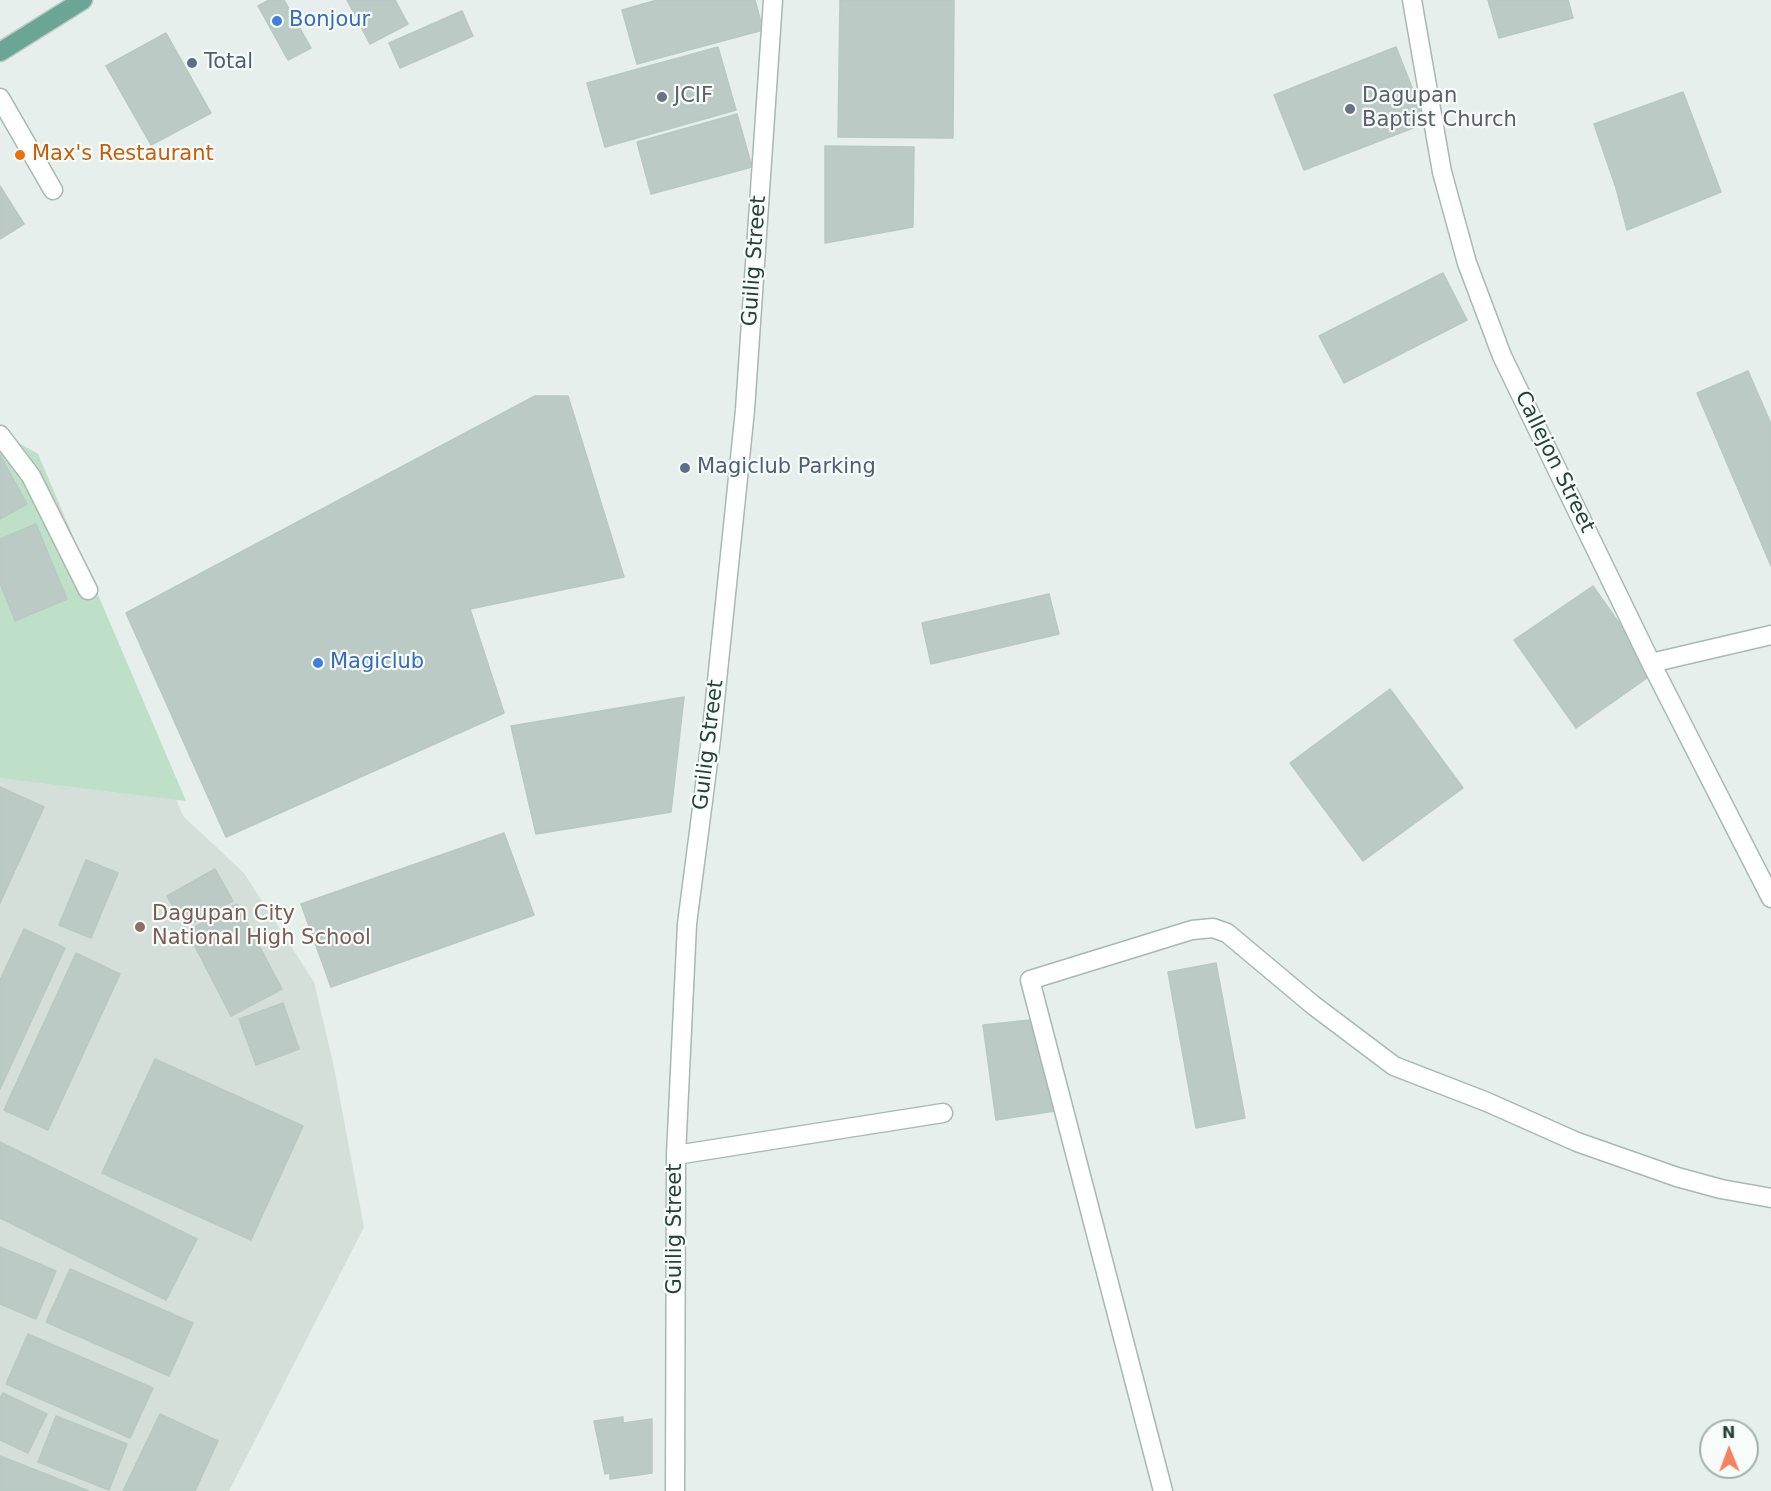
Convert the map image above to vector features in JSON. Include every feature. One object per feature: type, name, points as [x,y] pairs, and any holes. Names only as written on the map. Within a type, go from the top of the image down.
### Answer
[{"type":"main road","points":[[0,52],[83,0]]},
{"type":"street","name":"Guilig Street","points":[[675,1491],[676,1155],[687,924],[711,739],[745,410],[774,0]]},
{"type":"street","name":"Callejon Street","points":[[1412,0],[1442,172],[1467,263],[1502,356],[1651,663],[1771,898]]},
{"type":"street","points":[[0,98],[53,190]]},
{"type":"street","points":[[0,435],[31,476],[88,590]]},
{"type":"street","points":[[1651,663],[1771,635]]},
{"type":"street","points":[[1163,1491],[1030,980],[1192,930],[1213,928],[1227,933],[1313,1005],[1394,1066],[1488,1102],[1577,1142],[1721,1189],[1771,1198]]},
{"type":"street","points":[[676,1155],[943,1113]]},
{"type":"shaded area","name":"Dagupan City National High School","points":[[0,432],[38,454],[183,816],[244,873],[314,982],[334,1067],[364,1227],[229,1491],[0,1491]]},
{"type":"green space","points":[[0,433],[38,454],[186,801],[0,778]]},
{"type":"building","points":[[269,0],[284,0],[311,48],[288,60],[258,6]]},
{"type":"building","points":[[347,0],[395,0],[408,24],[370,44]]},
{"type":"building","points":[[657,0],[755,0],[763,30],[637,64],[622,10]]},
{"type":"building","points":[[840,0],[954,0],[953,138],[838,137]]},
{"type":"building","points":[[1488,0],[1568,0],[1573,18],[1499,38]]},
{"type":"building","points":[[462,11],[473,36],[400,68],[389,43]]},
{"type":"building","points":[[166,33],[211,113],[151,145],[106,66]]},
{"type":"building","name":"JCIF","points":[[718,47],[736,110],[605,147],[587,83]]},
{"type":"building","name":"Dagupan Baptist Church","points":[[1396,47],[1426,123],[1304,170],[1274,95]]},
{"type":"building","points":[[1683,92],[1721,192],[1627,230],[1616,188],[1594,124]]},
{"type":"building","points":[[737,114],[752,167],[651,194],[637,142]]},
{"type":"building","points":[[825,146],[914,147],[913,227],[825,243]]},
{"type":"building","points":[[0,186],[24,224],[0,239]]},
{"type":"building","points":[[1443,273],[1467,320],[1344,383],[1319,336]]},
{"type":"building","points":[[1748,371],[1771,424],[1771,566],[1697,393]]},
{"type":"building","name":"Magiclub","points":[[535,396],[568,396],[624,577],[470,609],[504,713],[226,837],[126,613]]},
{"type":"building","points":[[0,455],[27,504],[0,519]]},
{"type":"building","points":[[36,524],[67,599],[15,621],[0,583],[0,539]]},
{"type":"building","points":[[1593,586],[1654,673],[1576,728],[1514,640]]},
{"type":"building","points":[[1049,594],[1059,634],[931,664],[922,623]]},
{"type":"building","points":[[1390,689],[1463,788],[1363,861],[1290,763]]},
{"type":"building","points":[[684,697],[671,812],[536,834],[511,726]]},
{"type":"building","points":[[0,787],[44,807],[0,903]]},
{"type":"building","points":[[504,833],[534,915],[331,987],[301,904]]},
{"type":"building","points":[[86,860],[118,873],[91,938],[59,925]]},
{"type":"building","points":[[215,869],[233,901],[185,927],[167,896]]},
{"type":"building","points":[[237,904],[282,989],[231,1016],[187,931]]},
{"type":"building","points":[[24,929],[65,948],[0,1089],[0,980]]},
{"type":"building","points":[[76,953],[120,974],[48,1130],[4,1110]]},
{"type":"building","points":[[1216,963],[1245,1118],[1196,1128],[1168,972]]},
{"type":"building","points":[[283,1003],[299,1049],[256,1065],[239,1019]]},
{"type":"building","points":[[1030,1020],[1055,1111],[996,1120],[983,1025]]},
{"type":"building","points":[[155,1059],[303,1126],[251,1240],[102,1173]]},
{"type":"building","points":[[0,1142],[197,1239],[166,1300],[0,1218]]},
{"type":"building","points":[[0,1247],[56,1271],[36,1319],[0,1304]]},
{"type":"building","points":[[70,1269],[193,1323],[169,1376],[46,1322]]},
{"type":"building","points":[[28,1334],[153,1388],[130,1438],[6,1384]]},
{"type":"building","points":[[3,1393],[47,1414],[28,1453],[0,1440],[0,1399]]},
{"type":"building","points":[[160,1414],[218,1441],[195,1491],[123,1491]]},
{"type":"building","points":[[56,1416],[127,1444],[109,1490],[38,1462]]},
{"type":"building","points":[[623,1417],[623,1423],[652,1419],[652,1473],[610,1479],[610,1473],[605,1474],[594,1421]]},
{"type":"building","points":[[0,1456],[89,1491],[0,1491]]},
{"type":"place","name":"Bonjour","points":[[277,21]]},
{"type":"place","name":"Total","points":[[192,63]]},
{"type":"place","name":"JCIF","points":[[662,97]]},
{"type":"place","name":"Dagupan Baptist Church","points":[[1350,109]]},
{"type":"place","name":"Max's Restaurant","points":[[20,155]]},
{"type":"place","name":"Magiclub Parking","points":[[685,468]]},
{"type":"place","name":"Magiclub","points":[[318,663]]},
{"type":"place","name":"Dagupan City National High School","points":[[140,927]]}]
